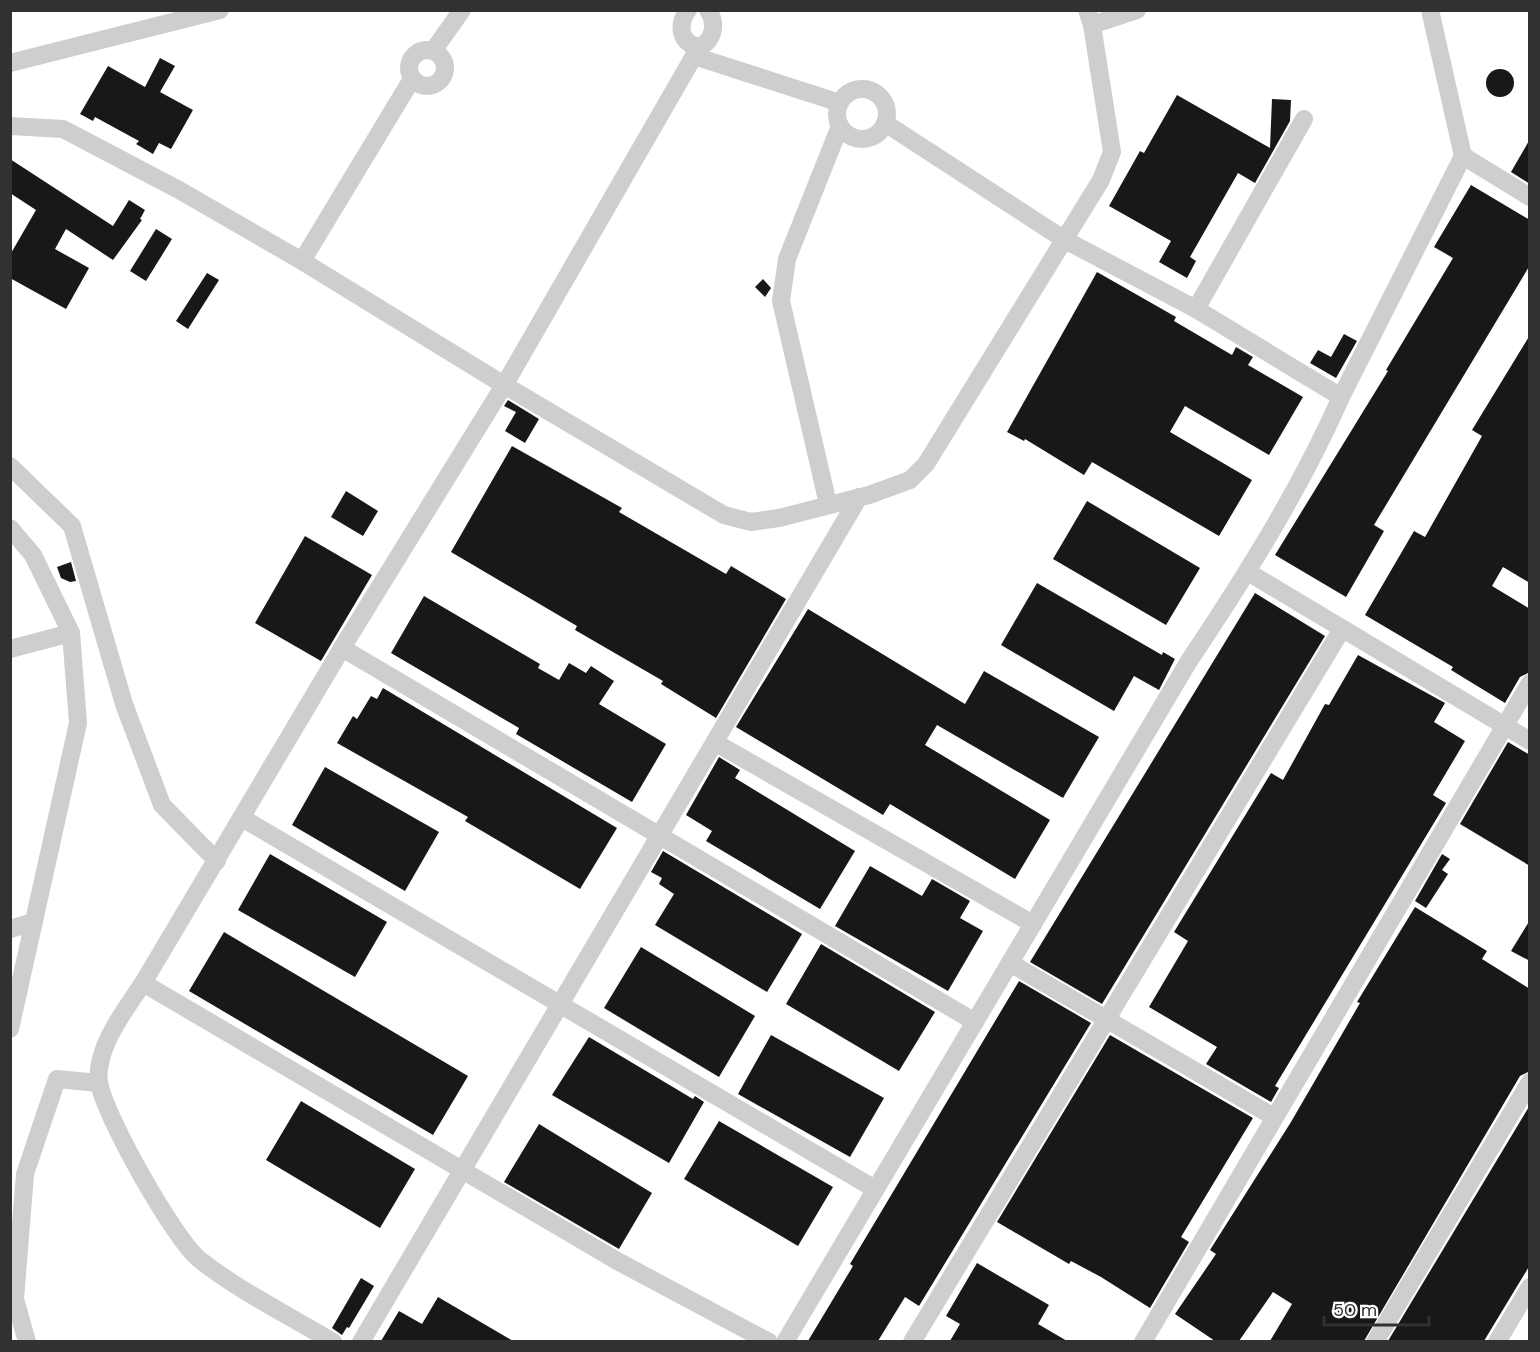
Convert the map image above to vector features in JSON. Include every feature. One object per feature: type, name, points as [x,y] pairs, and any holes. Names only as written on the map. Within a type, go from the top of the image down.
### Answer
[{"type":"street","points":[[10,63],[220,10]]},
{"type":"street","points":[[433,51],[462,10]]},
{"type":"street","points":[[688,10],[682,21],[681,30],[695,52],[840,103]]},
{"type":"street","points":[[333,1341],[198,1259],[180,1239],[141,1174],[107,1107],[99,1083],[101,1059],[115,1027],[217,861],[342,648],[504,385],[695,52],[710,39],[713,19],[708,10]]},
{"type":"street","points":[[10,126],[63,129],[179,189],[724,515],[751,522],[779,518],[859,497],[910,480],[926,464],[1101,180],[1112,152],[1089,18],[1137,10]]},
{"type":"street","points":[[785,1341],[1183,671],[1248,572],[1328,427],[1463,156],[1430,10]]},
{"type":"street","points":[[421,51],[433,51],[443,59],[445,67],[440,82],[424,87],[412,79],[408,70],[414,55],[421,51]]},
{"type":"street","points":[[302,261],[412,79]]},
{"type":"street","points":[[860,88],[871,90],[885,104],[885,123],[878,133],[869,138],[858,139],[848,135],[840,126],[837,118],[840,103],[850,91],[860,88]]},
{"type":"street","points":[[1196,309],[1304,119]]},
{"type":"street","points":[[885,123],[1065,240],[1196,309],[1341,397]]},
{"type":"street","points":[[828,504],[782,301],[787,259],[840,126]]},
{"type":"street","points":[[1463,156],[1530,197]]},
{"type":"street","points":[[10,466],[72,526],[124,704],[162,805],[217,861]]},
{"type":"street","points":[[361,1341],[716,743],[859,497]]},
{"type":"street","points":[[10,528],[33,555],[71,633],[78,723],[10,1029]]},
{"type":"street","points":[[1248,572],[1530,741]]},
{"type":"street","points":[[912,1341],[1342,629]]},
{"type":"street","points":[[10,649],[71,633]]},
{"type":"street","points":[[342,648],[975,1022]]},
{"type":"street","points":[[1143,1341],[1503,725],[1530,683]]},
{"type":"street","points":[[716,743],[1033,924]]},
{"type":"street","points":[[242,818],[875,1189]]},
{"type":"street","points":[[10,929],[34,922]]},
{"type":"street","points":[[1010,963],[1274,1117]]},
{"type":"street","points":[[142,983],[462,1168],[619,1262],[769,1341]]},
{"type":"street","points":[[27,1341],[15,1299],[25,1174],[57,1079],[99,1083]]},
{"type":"street","points":[[1375,1341],[1530,1082]]},
{"type":"street","points":[[1497,1341],[1530,1287]]},
{"type":"building","points":[[160,58],[175,66],[160,92],[193,110],[171,149],[159,143],[153,154],[136,144],[139,141],[95,117],[93,121],[80,114],[108,66],[145,87]]},
{"type":"building","points":[[1500,69],[1510,73],[1514,83],[1510,93],[1500,97],[1490,93],[1486,83],[1490,73]]},
{"type":"building","points":[[1177,95],[1270,148],[1272,99],[1291,100],[1290,121],[1255,183],[1238,173],[1190,257],[1196,261],[1187,278],[1159,262],[1171,241],[1109,206],[1140,151],[1144,153]]},
{"type":"building","points":[[1530,139],[1530,184],[1511,172]]},
{"type":"building","points":[[10,159],[113,226],[129,200],[145,210],[140,219],[142,220],[113,260],[66,229],[55,249],[89,268],[66,309],[10,278],[10,255],[36,210],[10,193]]},
{"type":"building","points":[[1471,185],[1530,220],[1530,265],[1374,525],[1384,531],[1346,597],[1275,555],[1388,371],[1386,370],[1453,258],[1434,247]]},
{"type":"building","points":[[156,229],[172,239],[146,281],[130,271]]},
{"type":"building","points":[[1097,272],[1176,317],[1174,321],[1232,355],[1236,347],[1253,357],[1248,365],[1303,397],[1269,455],[1185,406],[1170,432],[1252,480],[1219,536],[1092,462],[1084,475],[1025,439],[1024,441],[1007,432]]},
{"type":"building","points":[[207,273],[219,280],[188,329],[176,321]]},
{"type":"building","points":[[763,279],[771,288],[765,297],[755,287]]},
{"type":"building","points":[[1344,334],[1357,341],[1336,378],[1310,363],[1318,350],[1331,357]]},
{"type":"building","points":[[1530,335],[1530,583],[1503,567],[1492,586],[1530,609],[1530,672],[1520,677],[1505,703],[1451,670],[1453,667],[1365,615],[1414,531],[1425,537],[1482,436],[1472,430]]},
{"type":"building","points":[[508,400],[539,419],[525,443],[505,431],[516,412],[504,406]]},
{"type":"building","points":[[512,446],[622,508],[619,512],[726,574],[731,566],[786,599],[716,718],[661,684],[663,681],[575,630],[577,626],[451,552]]},
{"type":"building","points":[[346,491],[378,511],[363,536],[331,517]]},
{"type":"building","points":[[1087,501],[1200,568],[1166,625],[1053,559]]},
{"type":"building","points":[[305,536],[372,575],[321,661],[255,623]]},
{"type":"building","points":[[71,562],[76,581],[70,582],[61,578],[57,567]]},
{"type":"building","points":[[1037,583],[1162,655],[1163,652],[1175,659],[1159,690],[1134,676],[1114,711],[1001,645]]},
{"type":"building","points":[[1255,593],[1325,636],[1102,1004],[1030,962]]},
{"type":"building","points":[[424,596],[540,664],[538,668],[559,680],[569,663],[586,673],[591,666],[614,681],[599,704],[666,744],[632,802],[516,734],[519,728],[391,653]]},
{"type":"building","points":[[808,609],[965,704],[984,671],[1099,737],[1063,798],[937,725],[925,745],[1050,820],[1015,879],[890,804],[883,815],[736,727]]},
{"type":"building","points":[[1358,655],[1445,703],[1434,722],[1465,741],[1433,795],[1446,803],[1275,1086],[1279,1088],[1271,1102],[1206,1064],[1217,1047],[1149,1007],[1188,941],[1174,932],[1271,773],[1283,780],[1325,704],[1329,705]]},
{"type":"building","points":[[383,688],[617,828],[580,889],[465,821],[468,817],[337,743],[353,716],[357,719],[371,696],[377,699]]},
{"type":"building","points":[[1508,742],[1530,755],[1530,866],[1460,824]]},
{"type":"building","points":[[719,757],[740,770],[735,778],[855,851],[820,909],[706,841],[712,831],[686,815]]},
{"type":"building","points":[[325,767],[439,832],[405,891],[292,825]]},
{"type":"building","points":[[663,851],[802,934],[767,992],[655,925],[674,894],[659,884],[662,878],[651,872]]},
{"type":"building","points":[[270,854],[387,922],[355,977],[238,910]]},
{"type":"building","points":[[1442,854],[1450,859],[1442,870],[1448,874],[1426,908],[1415,901]]},
{"type":"building","points":[[870,866],[922,896],[932,879],[970,901],[960,918],[983,931],[948,991],[835,926]]},
{"type":"building","points":[[1415,907],[1487,951],[1482,959],[1530,989],[1530,1071],[1520,1076],[1364,1341],[1270,1341],[1292,1304],[1273,1292],[1239,1341],[1215,1341],[1175,1314],[1216,1254],[1210,1250],[1291,1122],[1360,1003],[1357,1002]]},
{"type":"building","points":[[1530,920],[1530,961],[1511,951]]},
{"type":"building","points":[[224,932],[468,1076],[433,1135],[189,991]]},
{"type":"building","points":[[821,944],[935,1012],[899,1071],[786,1004]]},
{"type":"building","points":[[641,947],[755,1016],[719,1077],[604,1008]]},
{"type":"building","points":[[1019,981],[1091,1023],[919,1306],[905,1297],[878,1341],[808,1341],[853,1266],[850,1264]]},
{"type":"building","points":[[771,1035],[884,1098],[850,1157],[738,1094]]},
{"type":"building","points":[[1110,1035],[1253,1118],[1181,1237],[1189,1242],[1150,1308],[1101,1277],[1071,1261],[1069,1264],[997,1222]]},
{"type":"building","points":[[589,1037],[693,1099],[695,1096],[704,1102],[669,1163],[552,1095]]},
{"type":"building","points":[[301,1101],[415,1169],[380,1228],[266,1160]]},
{"type":"building","points":[[1530,1105],[1530,1265],[1484,1341],[1388,1341]]},
{"type":"building","points":[[719,1121],[833,1187],[798,1246],[684,1179]]},
{"type":"building","points":[[539,1124],[652,1193],[619,1249],[504,1182]]},
{"type":"building","points":[[977,1263],[1049,1305],[1038,1324],[1067,1341],[950,1341],[960,1324],[946,1316]]},
{"type":"building","points":[[361,1278],[374,1286],[349,1328],[347,1327],[342,1335],[332,1328]]},
{"type":"building","points":[[438,1297],[513,1341],[381,1341],[399,1311],[422,1324]]}]
